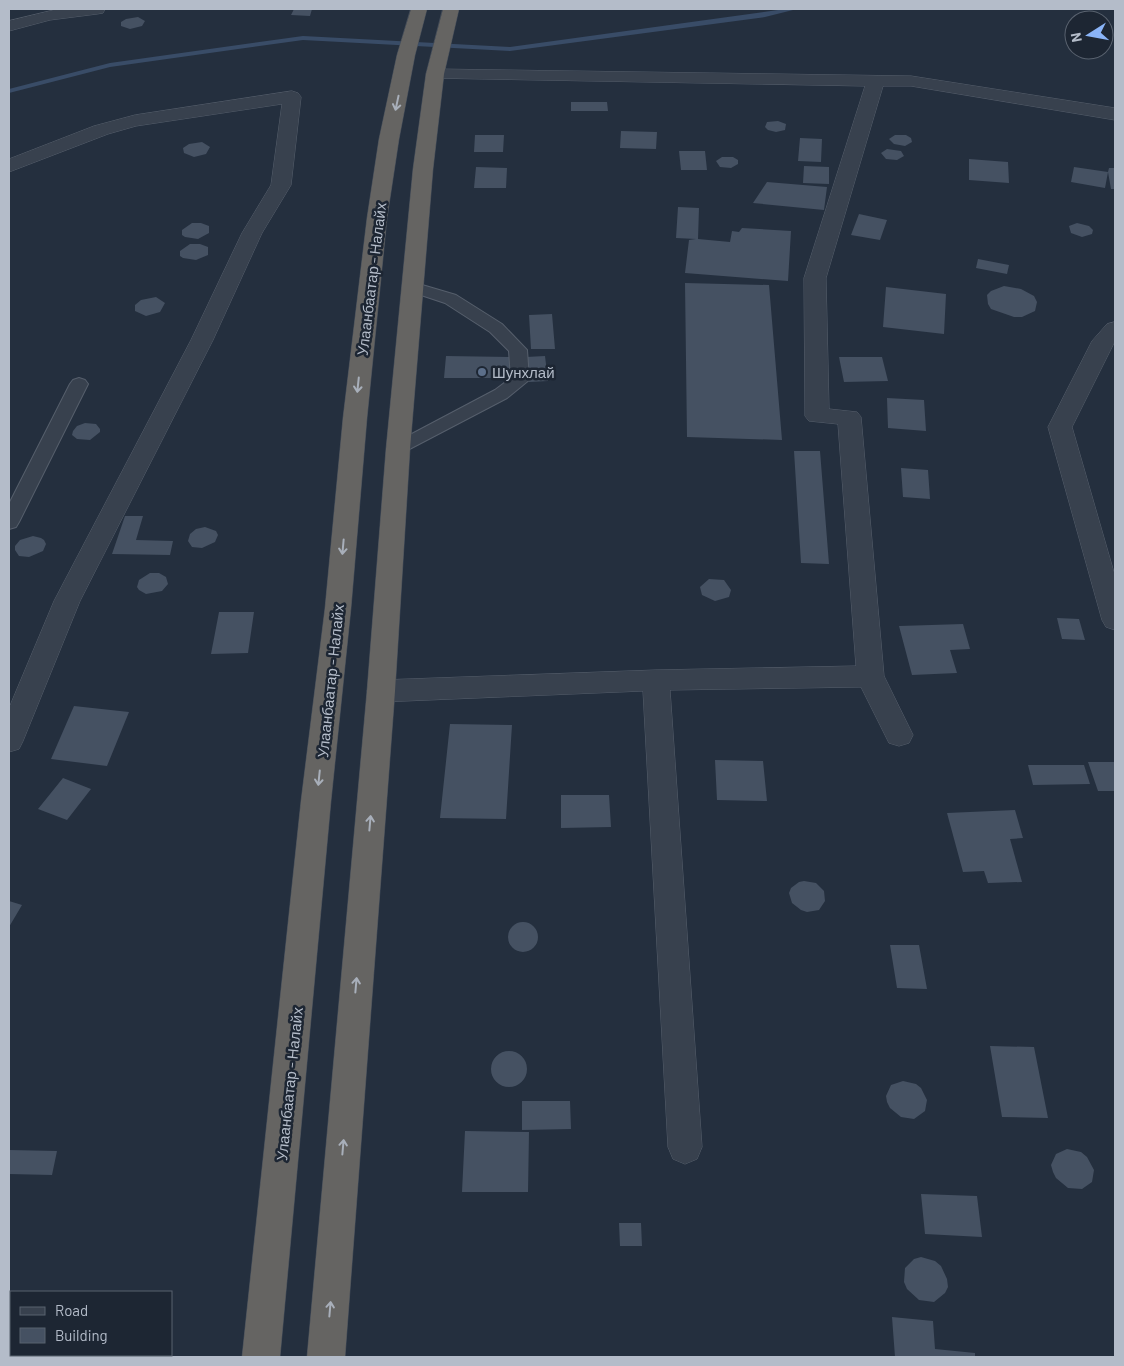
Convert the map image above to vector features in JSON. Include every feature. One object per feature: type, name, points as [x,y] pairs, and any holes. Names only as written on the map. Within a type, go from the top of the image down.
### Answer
[{"type":"highway","name":"Улаанбаатар - Налайх","points":[[261,1357],[377,218],[389,139],[406,55],[417,16]]},
{"type":"highway","points":[[326,1357],[412,287],[423,169],[437,65],[449,16]]},
{"type":"street","points":[[9,26],[49,16],[97,9]]},
{"type":"street","points":[[437,65],[911,81],[1115,114]]},
{"type":"street","points":[[876,80],[815,278],[817,416],[850,417],[870,676],[899,735]]},
{"type":"street","points":[[9,166],[101,130],[135,121],[292,97],[281,185],[252,233],[202,340],[67,601],[9,741]]},
{"type":"street","points":[[1115,329],[1103,341],[1060,427],[1115,620]]},
{"type":"street","points":[[381,691],[656,680],[870,676]]},
{"type":"street","points":[[656,680],[685,1147]]},
{"type":"lane","points":[[398,449],[501,394],[520,380],[518,350],[496,328],[450,299],[412,287]]},
{"type":"lane","points":[[9,522],[79,384]]},
{"type":"building","points":[[294,9],[312,9],[310,16],[291,15]]},
{"type":"building","points":[[138,17],[145,21],[142,26],[130,29],[121,26],[121,22],[126,19]]},
{"type":"building","points":[[571,102],[607,102],[608,111],[571,111]]},
{"type":"building","points":[[778,121],[786,124],[785,130],[776,132],[765,127],[767,122]]},
{"type":"building","points":[[621,131],[657,132],[656,149],[620,148]]},
{"type":"building","points":[[475,135],[504,135],[503,152],[474,152]]},
{"type":"building","points":[[895,135],[906,135],[911,138],[912,142],[905,146],[894,144],[889,139]]},
{"type":"building","points":[[800,138],[822,139],[821,162],[798,161]]},
{"type":"building","points":[[202,142],[210,147],[206,154],[194,157],[184,153],[183,148],[189,144]]},
{"type":"building","points":[[887,149],[901,151],[904,156],[897,160],[886,159],[881,153]]},
{"type":"building","points":[[679,151],[705,151],[707,170],[681,170]]},
{"type":"building","points":[[722,157],[733,157],[738,160],[738,164],[731,168],[720,167],[716,161]]},
{"type":"building","points":[[969,159],[1008,162],[1009,183],[969,180]]},
{"type":"building","points":[[804,166],[829,167],[829,184],[803,183]]},
{"type":"building","points":[[476,167],[507,168],[506,188],[474,188]]},
{"type":"building","points":[[1074,167],[1108,172],[1105,188],[1071,182]]},
{"type":"building","points":[[1109,168],[1115,168],[1115,189],[1111,189]]},
{"type":"building","points":[[767,182],[827,187],[824,210],[753,203]]},
{"type":"building","points":[[678,207],[699,208],[698,239],[730,242],[732,231],[739,232],[742,228],[791,231],[788,281],[685,273],[689,240],[696,239],[676,238]]},
{"type":"building","points":[[859,214],[887,220],[880,240],[851,235]]},
{"type":"building","points":[[192,223],[201,223],[209,226],[209,233],[198,239],[182,235],[182,230]]},
{"type":"building","points":[[1077,223],[1089,226],[1093,230],[1092,234],[1082,237],[1071,233],[1069,226]]},
{"type":"building","points":[[190,244],[200,244],[208,247],[208,255],[196,260],[180,256],[180,251]]},
{"type":"building","points":[[978,259],[1009,265],[1007,274],[976,268]]},
{"type":"building","points":[[685,283],[769,285],[782,440],[687,437]]},
{"type":"building","points":[[1004,286],[1021,289],[1034,296],[1037,302],[1035,311],[1022,317],[1014,317],[991,309],[988,304],[987,295],[991,291]]},
{"type":"building","points":[[886,287],[946,294],[944,334],[883,327]]},
{"type":"building","points":[[156,297],[165,303],[160,312],[146,316],[135,311],[135,305],[141,300]]},
{"type":"building","points":[[552,314],[555,349],[531,349],[529,315]]},
{"type":"building","points":[[446,356],[515,357],[514,378],[444,378]]},
{"type":"building","points":[[545,356],[548,381],[529,382],[526,357]]},
{"type":"building","points":[[839,357],[882,357],[888,381],[844,382]]},
{"type":"building","points":[[887,398],[924,400],[926,431],[888,428]]},
{"type":"building","points":[[85,423],[96,424],[100,432],[90,440],[77,439],[72,435],[73,431],[77,426]]},
{"type":"building","points":[[794,451],[820,451],[829,564],[801,563]]},
{"type":"building","points":[[901,468],[928,470],[930,499],[903,497]]},
{"type":"building","points":[[125,516],[143,516],[136,540],[173,541],[170,555],[112,554]]},
{"type":"building","points":[[205,527],[216,531],[218,535],[215,542],[202,548],[192,547],[188,541],[190,534],[196,529]]},
{"type":"building","points":[[33,536],[44,540],[46,544],[43,551],[29,557],[19,556],[15,546],[20,540]]},
{"type":"building","points":[[150,573],[159,573],[166,577],[168,584],[162,591],[146,594],[137,587],[139,580]]},
{"type":"building","points":[[709,579],[724,580],[731,590],[729,597],[715,601],[702,595],[700,587]]},
{"type":"building","points":[[219,612],[254,612],[248,653],[211,654]]},
{"type":"building","points":[[1057,618],[1079,619],[1085,640],[1062,639]]},
{"type":"building","points":[[963,624],[970,649],[950,650],[957,673],[912,675],[899,626]]},
{"type":"building","points":[[74,706],[129,712],[107,766],[51,759]]},
{"type":"building","points":[[450,724],[512,725],[506,819],[440,818]]},
{"type":"building","points":[[715,760],[763,761],[767,801],[717,800]]},
{"type":"building","points":[[1088,762],[1115,762],[1115,791],[1098,791]]},
{"type":"building","points":[[1028,765],[1084,765],[1090,784],[1033,785]]},
{"type":"building","points":[[63,778],[91,789],[67,820],[38,809]]},
{"type":"building","points":[[561,795],[609,795],[611,827],[561,828]]},
{"type":"building","points":[[1015,810],[1023,838],[1010,839],[1022,882],[988,883],[984,871],[963,872],[947,813]]},
{"type":"building","points":[[804,881],[816,883],[824,891],[825,901],[819,910],[807,912],[792,903],[789,893],[791,888]]},
{"type":"building","points":[[9,901],[22,905],[9,927]]},
{"type":"building","points":[[523,922],[534,926],[538,937],[534,948],[523,952],[512,948],[508,937],[512,926]]},
{"type":"building","points":[[890,945],[919,945],[927,989],[897,988]]},
{"type":"building","points":[[990,1046],[1034,1047],[1048,1118],[1002,1117]]},
{"type":"building","points":[[509,1051],[516,1052],[522,1056],[526,1062],[526,1076],[522,1082],[516,1086],[509,1087],[502,1086],[496,1082],[492,1076],[491,1069],[492,1062],[496,1056],[502,1052]]},
{"type":"building","points":[[903,1081],[916,1084],[921,1088],[927,1100],[925,1111],[914,1119],[901,1117],[890,1108],[887,1102],[886,1096],[891,1085]]},
{"type":"building","points":[[522,1101],[570,1101],[571,1129],[522,1130]]},
{"type":"building","points":[[465,1131],[529,1132],[528,1192],[462,1192]]},
{"type":"building","points":[[1067,1149],[1081,1152],[1087,1157],[1094,1170],[1092,1182],[1082,1189],[1068,1188],[1056,1178],[1053,1172],[1051,1165],[1056,1154]]},
{"type":"building","points":[[9,1150],[57,1151],[52,1175],[9,1174]]},
{"type":"building","points":[[921,1194],[977,1196],[982,1237],[925,1234]]},
{"type":"building","points":[[619,1223],[641,1223],[642,1246],[620,1246]]},
{"type":"building","points":[[921,1257],[935,1261],[941,1266],[947,1279],[948,1287],[945,1293],[934,1302],[919,1300],[907,1289],[904,1282],[905,1268],[914,1259]]},
{"type":"building","points":[[892,1317],[933,1321],[935,1349],[975,1353],[975,1357],[895,1357]]},
{"type":"waterway","points":[[9,91],[110,65],[303,38],[510,49],[765,15],[794,9]]},
{"type":"place","name":"Шунхлай","points":[[482,372]]}]
